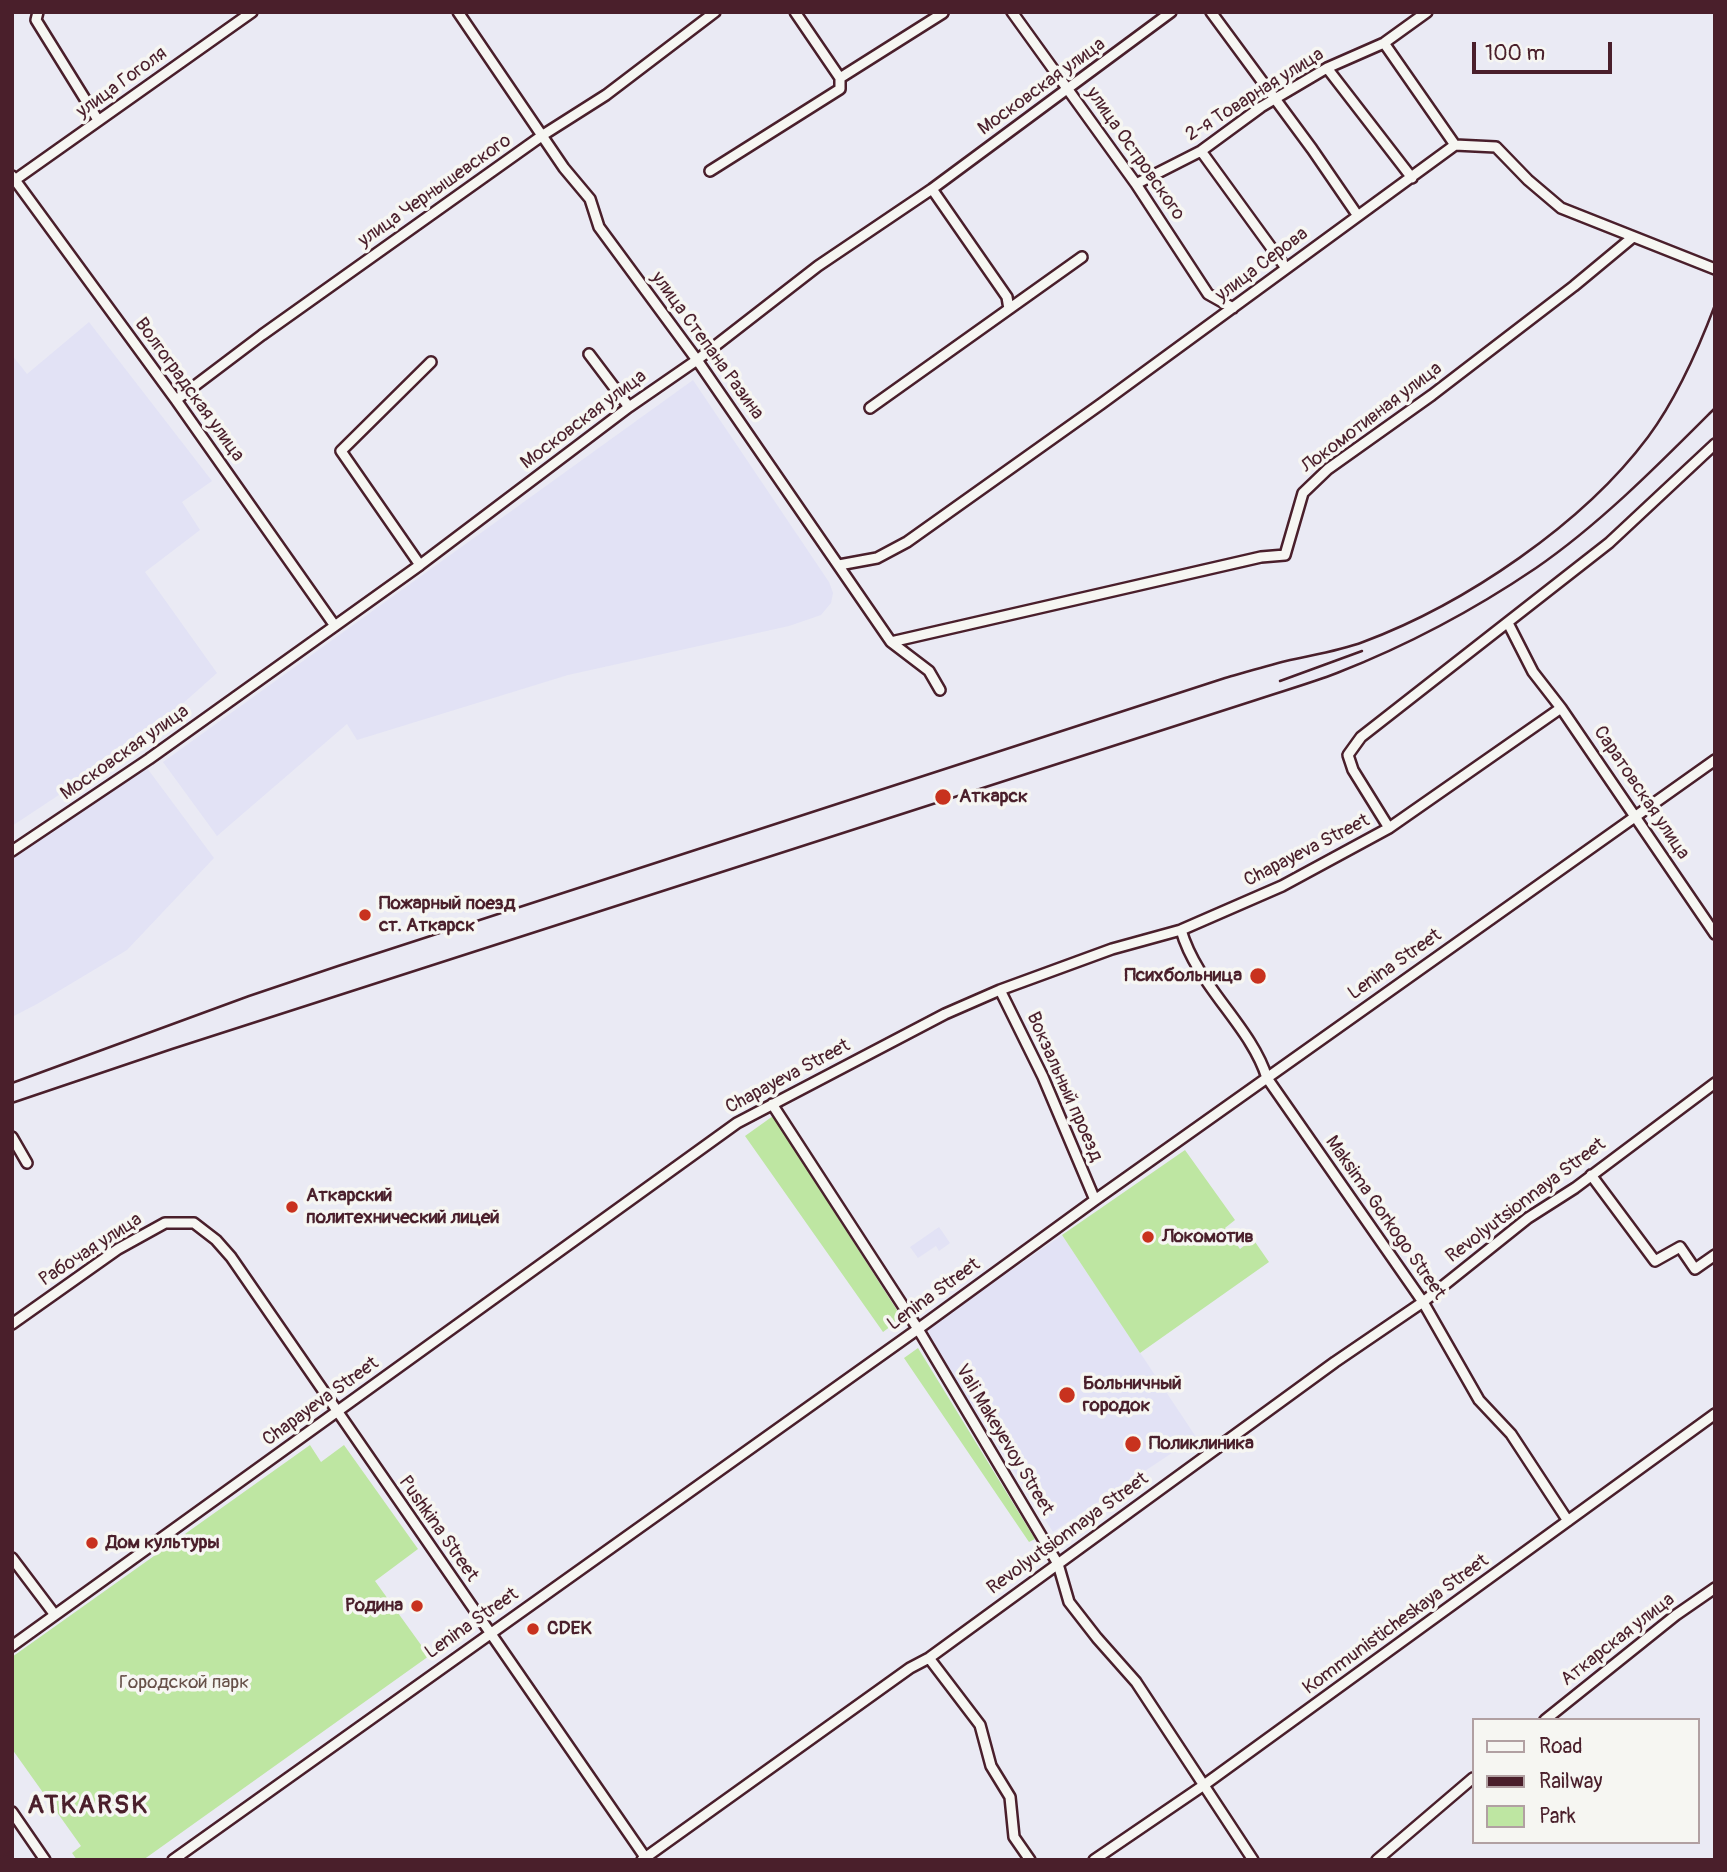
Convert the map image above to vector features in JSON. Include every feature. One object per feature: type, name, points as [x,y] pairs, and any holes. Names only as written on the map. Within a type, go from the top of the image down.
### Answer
[{"type":"street","points":[[38,12],[36,20],[98,120]]},
{"type":"street","name":"улица Гоголя","points":[[13,179],[252,12]]},
{"type":"street","name":"улица Степана Разина","points":[[458,12],[564,168],[590,199],[599,227],[697,360],[891,642],[929,671],[940,690]]},
{"type":"street","name":"улица Чернышевского","points":[[176,400],[262,335],[543,135],[606,95],[715,12]]},
{"type":"street","points":[[710,172],[840,89],[840,78],[795,12]]},
{"type":"street","name":"улица Островского","points":[[1012,12],[1136,184],[1208,294],[1233,308]]},
{"type":"street","name":"Московская улица","points":[[12,851],[149,759],[420,565],[818,267],[932,189],[1171,12]]},
{"type":"street","points":[[1212,12],[1358,216]]},
{"type":"street","name":"2-я Товарная улица","points":[[1136,184],[1201,151],[1252,114],[1327,68],[1384,43],[1427,12]]},
{"type":"street","points":[[840,78],[943,13]]},
{"type":"street","points":[[1384,43],[1455,145],[1496,146],[1528,180],[1561,208],[1715,269]]},
{"type":"street","points":[[1327,68],[1412,178]]},
{"type":"street","name":"улица Серова","points":[[839,565],[877,558],[907,542],[1455,145]]},
{"type":"street","points":[[1201,151],[1286,268]]},
{"type":"street","name":"Волгоградская улица","points":[[13,179],[176,400],[335,626]]},
{"type":"street","points":[[932,189],[1007,297],[1009,309]]},
{"type":"street","name":"Локомотивная улица","points":[[891,642],[1261,557],[1285,555],[1303,493],[1328,469],[1432,395],[1633,237]]},
{"type":"street","points":[[870,408],[1082,257]]},
{"type":"street","points":[[589,354],[629,407]]},
{"type":"street","points":[[420,565],[341,452],[431,362]]},
{"type":"street","points":[[1389,828],[1353,770],[1348,755],[1361,737],[1609,543],[1715,444]]},
{"type":"street","points":[[1508,623],[1533,672],[1561,708]]},
{"type":"street","name":"Саратовская улица","points":[[1561,708],[1715,933]]},
{"type":"street","name":"Chapayeva Street","points":[[12,1646],[737,1123],[945,1014],[1000,990],[1112,949],[1181,930],[1282,886],[1389,828],[1561,708]]},
{"type":"street","name":"Lenina Street","points":[[173,1860],[918,1329],[1094,1200],[1715,760]]},
{"type":"street","name":"Maksima Gorkogo Street","points":[[1181,930],[1186,947],[1262,1062],[1267,1078],[1423,1302],[1479,1400],[1511,1434],[1568,1521]]},
{"type":"street","name":"Вокзальный проезд","points":[[1000,990],[1043,1077],[1094,1200]]},
{"type":"street","name":"Revolyutsionnaya Street","points":[[644,1859],[911,1668],[929,1658],[1335,1362],[1423,1302],[1528,1218],[1575,1188],[1715,1083]]},
{"type":"street","name":"Vali Makeyevoy Street","points":[[772,1104],[918,1329],[1058,1563],[1069,1602],[1136,1682],[1253,1860]]},
{"type":"street","points":[[12,1137],[27,1163]]},
{"type":"street","points":[[1591,1175],[1655,1261],[1680,1247],[1695,1269],[1715,1255]]},
{"type":"street","name":"Рабочая улица","points":[[12,1324],[118,1249],[165,1223],[194,1223]]},
{"type":"street","name":"Pushkina Street","points":[[194,1223],[216,1240],[231,1257],[644,1859]]},
{"type":"street","name":"Kommunisticheskaya Street","points":[[1094,1860],[1204,1785],[1715,1414]]},
{"type":"street","points":[[12,1558],[55,1615]]},
{"type":"street","name":"Аткарская улица","points":[[1547,1718],[1676,1615],[1715,1588]]},
{"type":"street","points":[[929,1658],[980,1725],[991,1766],[1010,1797],[1014,1837],[1030,1860]]},
{"type":"street","points":[[1377,1860],[1472,1779]]},
{"type":"street","points":[[12,1812],[45,1860]]},
{"type":"shaded area","points":[[89,322],[212,481],[182,502],[200,530],[145,572],[217,673],[142,740],[12,826],[12,355],[27,374]]},
{"type":"shaded area","points":[[693,380],[829,582],[833,593],[831,603],[821,615],[789,626],[568,675],[357,740],[347,724],[217,836],[163,762]]},
{"type":"shaded area","points":[[147,768],[214,858],[127,950],[12,1017],[12,858]]},
{"type":"shaded area","points":[[939,1227],[950,1243],[939,1251],[936,1246],[918,1258],[910,1247]]},
{"type":"shaded area","name":"Больничный городок","points":[[1062,1235],[1196,1437],[1053,1532],[924,1331]]},
{"type":"green space","points":[[773,1116],[902,1318],[883,1332],[745,1136]]},
{"type":"green space","name":"Локомотив","points":[[1185,1150],[1235,1220],[1225,1228],[1240,1249],[1253,1239],[1269,1262],[1140,1353],[1062,1235]]},
{"type":"green space","points":[[918,1348],[1035,1539],[1029,1542],[904,1358]]},
{"type":"green space","name":"Городской парк","points":[[310,1445],[321,1462],[344,1445],[418,1549],[375,1581],[429,1656],[143,1860],[77,1860],[72,1853],[81,1846],[12,1749],[12,1657]]},
{"type":"railway","points":[[12,1083],[338,966],[1225,678],[1344,648],[1402,626],[1481,583],[1519,558],[1556,530],[1621,469],[1648,437],[1668,406],[1694,356],[1715,305]]},
{"type":"railway","points":[[12,1103],[1337,673],[1439,626],[1536,568],[1606,512],[1715,408]]},
{"type":"railway","points":[[1280,681],[1362,651]]},
{"type":"place","name":"Аткарск","points":[[943,797]]},
{"type":"place","name":"Пожарный поезд ст. Аткарск","points":[[365,915]]},
{"type":"place","name":"Психбольница","points":[[1258,976]]},
{"type":"place","name":"Аткарский политехнический лицей","points":[[292,1207]]},
{"type":"place","name":"Локомотив","points":[[1148,1237]]},
{"type":"place","name":"Больничный городок","points":[[1067,1395]]},
{"type":"place","name":"Поликлиника","points":[[1133,1444]]},
{"type":"place","name":"Дом культуры","points":[[92,1543]]},
{"type":"place","name":"Родина","points":[[417,1606]]},
{"type":"place","name":"CDEK","points":[[533,1629]]},
{"type":"district","name":"ATKARSK","points":[[88,1806]]}]
